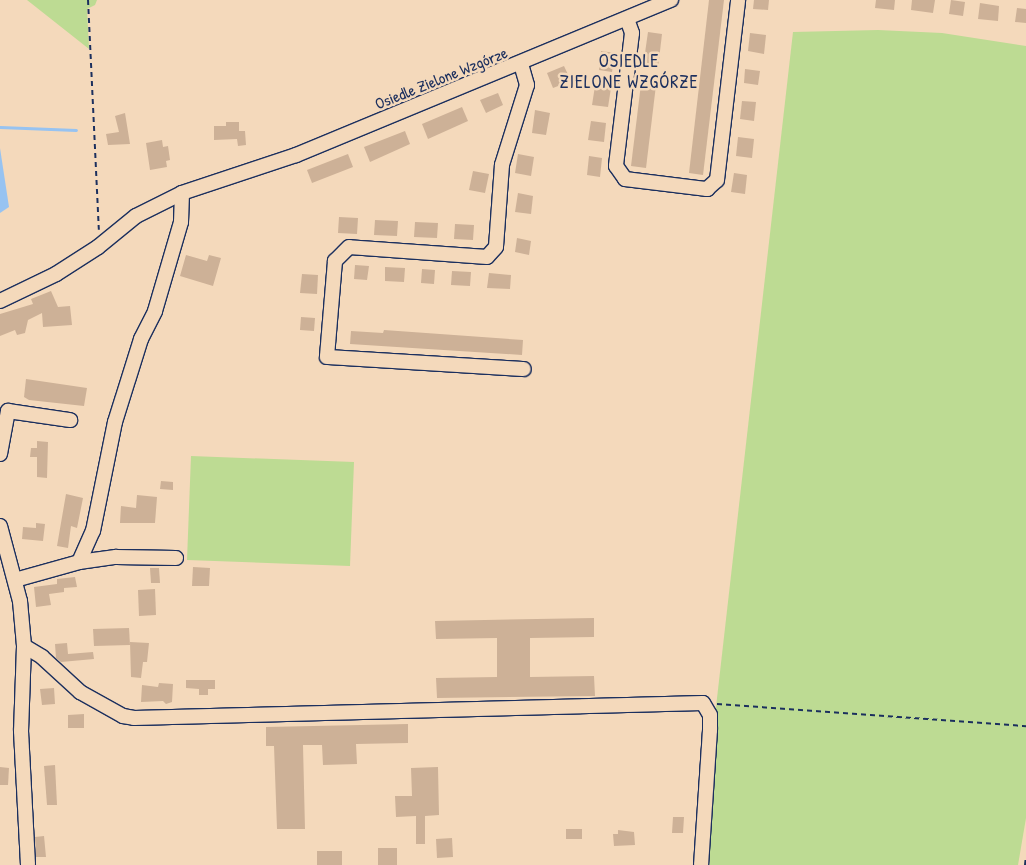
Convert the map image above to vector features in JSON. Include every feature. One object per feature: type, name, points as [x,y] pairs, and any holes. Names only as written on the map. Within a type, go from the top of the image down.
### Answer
[{"type":"street","points":[[521,64],[671,0]]},
{"type":"street","points":[[627,19],[632,33],[616,166],[625,179],[707,189],[717,180],[738,0]]},
{"type":"street","name":"Osiedle Zielone Wzgórze","points":[[0,301],[50,277],[98,247],[136,216],[182,193],[296,155],[521,64],[528,85],[505,148],[500,229],[493,253],[487,257],[349,247],[335,261],[327,357],[524,368]]},
{"type":"street","points":[[79,562],[94,531],[115,422],[141,339],[155,311],[181,222],[182,193]]},
{"type":"street","points":[[0,454],[8,411],[70,420]]},
{"type":"street","points":[[0,526],[15,580],[23,620],[21,731],[28,865]]},
{"type":"street","points":[[15,580],[79,562],[116,557],[176,558]]},
{"type":"street","points":[[24,646],[98,705],[134,718],[703,703],[710,715],[710,730],[700,865]]},
{"type":"path","points":[[88,0],[97,148],[98,247]]},
{"type":"path","points":[[703,703],[1026,726]]},
{"type":"path","points":[[1025,865],[1026,856]]},
{"type":"green space","points":[[27,0],[97,0],[95,5],[87,9],[89,49]]},
{"type":"green space","points":[[878,30],[942,33],[1026,46],[1026,818],[1018,865],[709,865],[716,707],[793,32]]},
{"type":"green space","points":[[191,456],[354,462],[350,566],[187,560]]},
{"type":"water","points":[[0,148],[9,207],[0,213]]},
{"type":"building","points":[[709,0],[724,0],[703,175],[689,173]]},
{"type":"building","points":[[754,0],[769,0],[768,10],[753,9]]},
{"type":"building","points":[[876,0],[895,0],[894,10],[875,8]]},
{"type":"building","points":[[912,0],[935,0],[933,13],[911,10]]},
{"type":"building","points":[[951,0],[965,2],[963,16],[949,14]]},
{"type":"building","points":[[980,3],[999,6],[998,21],[978,19]]},
{"type":"building","points":[[1017,8],[1026,9],[1026,23],[1015,22]]},
{"type":"building","points":[[648,32],[662,34],[658,68],[643,67]]},
{"type":"building","points":[[750,33],[766,35],[764,54],[748,51]]},
{"type":"building","points":[[601,51],[615,53],[612,72],[599,70]]},
{"type":"building","points":[[564,66],[571,81],[553,88],[547,73]]},
{"type":"building","points":[[745,69],[760,71],[758,85],[744,83]]},
{"type":"building","points":[[641,84],[656,85],[646,168],[631,166]]},
{"type":"building","points":[[595,86],[611,88],[608,107],[592,105]]},
{"type":"building","points":[[498,93],[503,105],[486,113],[480,100]]},
{"type":"building","points":[[742,101],[756,102],[754,121],[740,119]]},
{"type":"building","points":[[462,107],[468,121],[428,139],[422,124]]},
{"type":"building","points":[[535,110],[550,113],[546,135],[532,133]]},
{"type":"building","points":[[125,113],[130,144],[108,145],[106,134],[119,132],[115,116]]},
{"type":"building","points":[[591,121],[606,123],[604,142],[588,140]]},
{"type":"building","points":[[226,122],[239,122],[239,131],[245,131],[246,145],[238,146],[237,139],[214,140],[214,126],[226,126]]},
{"type":"building","points":[[405,131],[410,144],[370,162],[364,147]]},
{"type":"building","points":[[738,137],[754,139],[752,158],[736,156]]},
{"type":"building","points":[[162,140],[163,147],[168,146],[170,160],[166,161],[167,167],[150,170],[146,143]]},
{"type":"building","points":[[348,154],[353,167],[312,183],[307,170]]},
{"type":"building","points":[[518,154],[534,157],[531,176],[515,173]]},
{"type":"building","points":[[589,156],[602,158],[600,177],[587,175]]},
{"type":"building","points":[[473,171],[489,174],[485,193],[469,190]]},
{"type":"building","points":[[734,173],[747,175],[745,194],[731,192]]},
{"type":"building","points":[[518,193],[533,196],[531,214],[515,212]]},
{"type":"building","points":[[339,217],[358,218],[357,234],[338,233]]},
{"type":"building","points":[[375,220],[398,221],[397,236],[374,235]]},
{"type":"building","points":[[415,222],[438,223],[437,238],[414,237]]},
{"type":"building","points":[[455,224],[474,225],[473,240],[454,239]]},
{"type":"building","points":[[517,238],[531,241],[529,255],[515,252]]},
{"type":"building","points":[[186,255],[207,261],[209,255],[221,258],[213,286],[180,276]]},
{"type":"building","points":[[355,265],[369,266],[367,280],[354,279]]},
{"type":"building","points":[[385,267],[405,268],[404,282],[385,281]]},
{"type":"building","points":[[422,269],[435,270],[434,284],[421,283]]},
{"type":"building","points":[[452,271],[471,272],[470,286],[451,285]]},
{"type":"building","points":[[489,273],[511,275],[510,289],[487,288]]},
{"type":"building","points":[[302,274],[318,275],[317,294],[300,293]]},
{"type":"building","points":[[51,291],[58,307],[70,306],[72,325],[43,327],[42,313],[28,320],[25,333],[17,335],[15,330],[0,336],[0,314],[33,304],[31,299]]},
{"type":"building","points":[[301,317],[315,318],[314,331],[300,330]]},
{"type":"building","points":[[384,330],[523,340],[522,355],[350,344],[351,331],[383,333]]},
{"type":"building","points":[[26,379],[87,388],[84,406],[29,400],[24,397]]},
{"type":"building","points":[[37,441],[48,442],[47,478],[37,477],[37,457],[30,457],[31,448],[37,448]]},
{"type":"building","points":[[161,481],[173,482],[173,490],[160,489]]},
{"type":"building","points":[[66,494],[83,498],[77,528],[71,526],[68,548],[57,546]]},
{"type":"building","points":[[137,495],[157,497],[155,523],[120,523],[121,506],[136,508]]},
{"type":"building","points":[[36,523],[45,524],[43,541],[22,539],[23,527],[36,528]]},
{"type":"building","points":[[193,567],[210,568],[209,586],[192,586]]},
{"type":"building","points":[[150,568],[159,568],[160,583],[151,583]]},
{"type":"building","points":[[75,577],[77,587],[64,588],[64,592],[49,594],[51,605],[36,607],[34,587],[57,584],[57,579]]},
{"type":"building","points":[[155,589],[156,615],[139,616],[138,590]]},
{"type":"building","points":[[594,618],[594,637],[530,638],[530,677],[594,676],[595,696],[437,698],[436,678],[497,677],[497,638],[436,639],[435,621]]},
{"type":"building","points":[[129,628],[130,645],[94,646],[93,629]]},
{"type":"building","points":[[130,642],[149,643],[147,662],[143,662],[141,678],[131,677]]},
{"type":"building","points":[[67,643],[68,654],[93,652],[94,659],[61,662],[56,658],[55,644]]},
{"type":"building","points":[[186,680],[215,680],[215,689],[208,689],[208,695],[199,695],[199,689],[186,688]]},
{"type":"building","points":[[159,683],[173,684],[172,702],[166,704],[163,701],[141,702],[142,685],[158,687]]},
{"type":"building","points":[[54,688],[55,704],[42,705],[40,689]]},
{"type":"building","points":[[84,714],[84,728],[68,728],[68,715]]},
{"type":"building","points":[[408,724],[408,743],[356,744],[357,764],[323,765],[322,745],[303,745],[305,829],[277,829],[274,746],[266,746],[266,727]]},
{"type":"building","points":[[55,765],[57,805],[47,805],[44,766]]},
{"type":"building","points":[[0,767],[9,768],[8,785],[0,785]]},
{"type":"building","points":[[438,767],[439,815],[425,816],[425,844],[416,844],[416,816],[396,817],[395,796],[412,796],[411,768]]},
{"type":"building","points":[[673,817],[684,817],[683,833],[672,833]]},
{"type":"building","points":[[566,829],[582,829],[582,839],[566,839]]},
{"type":"building","points":[[618,830],[634,832],[635,845],[614,846],[613,834],[618,834]]},
{"type":"building","points":[[44,836],[46,857],[36,857],[35,837]]},
{"type":"building","points":[[452,838],[453,857],[437,858],[436,839]]},
{"type":"building","points":[[378,848],[397,848],[397,865],[378,865]]},
{"type":"building","points":[[317,851],[342,851],[342,865],[317,865]]},
{"type":"waterway","points":[[0,127],[76,130]]},
{"type":"district","name":"OSIEDLE ZIELONE WZGÓRZE","points":[[629,72]]}]
